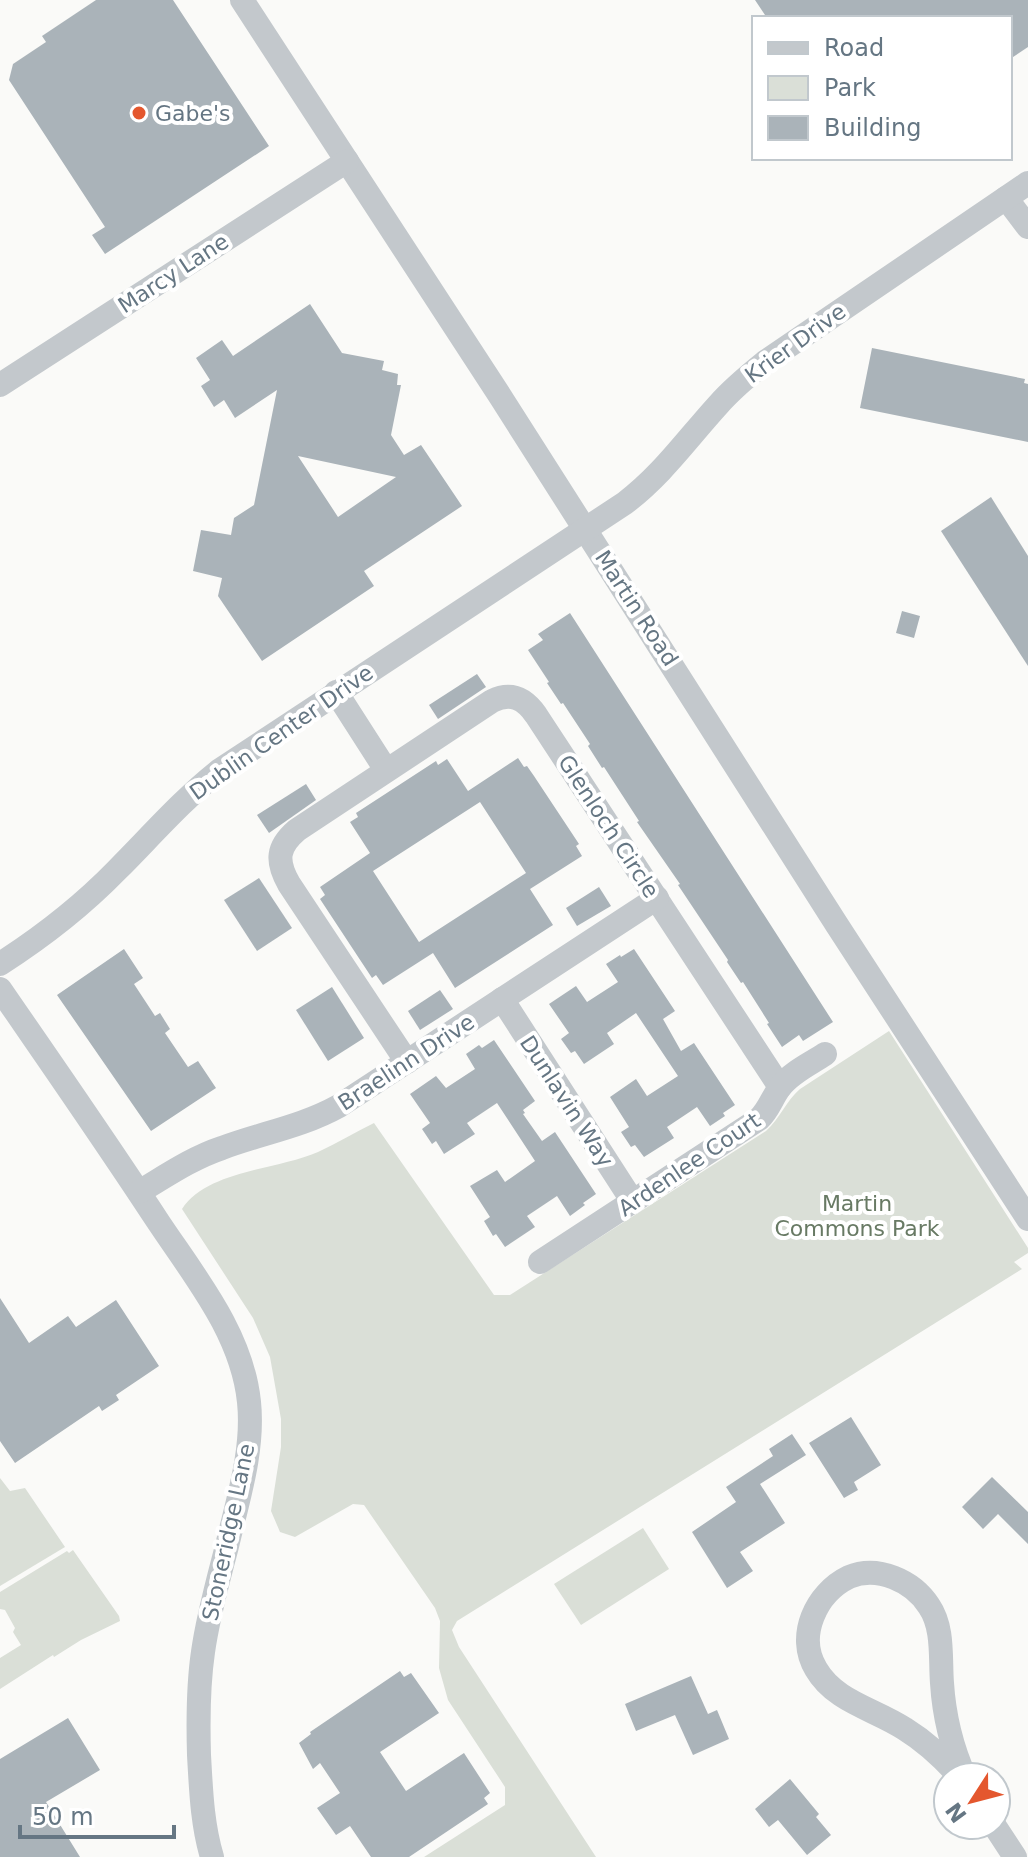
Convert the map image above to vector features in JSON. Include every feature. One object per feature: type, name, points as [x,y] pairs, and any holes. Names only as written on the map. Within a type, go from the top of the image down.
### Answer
[{"type":"street","name":"Martin Road","points":[[242,0],[1028,1219]]},
{"type":"street","name":"Marcy Lane","points":[[0,385],[347,161]]},
{"type":"street","name":"Krier Drive","points":[[585,528],[625,503],[649,483],[718,405],[765,362],[1028,183]]},
{"type":"street","points":[[1006,198],[1028,227]]},
{"type":"street","name":"Dublin Center Drive","points":[[0,964],[90,896],[162,821],[235,759],[585,528]]},
{"type":"street","points":[[336,692],[386,770]]},
{"type":"street","name":"Glenloch Circle","points":[[407,1062],[289,884],[280,859],[284,843],[386,770],[492,701],[517,697],[536,715],[780,1087]]},
{"type":"street","name":"Braelinn Drive","points":[[139,1192],[220,1148],[321,1116],[657,898]]},
{"type":"street","name":"Stoneridge Lane","points":[[0,989],[209,1297],[224,1324],[246,1381],[249,1404],[246,1461],[200,1671],[201,1796],[212,1857]]},
{"type":"street","name":"Dunlavin Way","points":[[502,999],[633,1202]]},
{"type":"street","name":"Ardenlee Court","points":[[540,1262],[759,1119],[790,1077],[825,1054]]},
{"type":"street","points":[[865,1574],[896,1578],[914,1588],[928,1604],[937,1624],[942,1684],[951,1735],[963,1777],[903,1727],[833,1689],[813,1665],[807,1649],[812,1616],[835,1586],[865,1574]]},
{"type":"green space","name":"Martin Commons Park","points":[[889,1031],[1028,1248],[1028,1253],[1014,1262],[1022,1269],[457,1621],[452,1630],[459,1647],[596,1857],[424,1857],[505,1805],[505,1787],[448,1700],[439,1668],[440,1621],[435,1608],[364,1505],[353,1504],[295,1537],[280,1532],[271,1511],[281,1447],[281,1419],[270,1357],[253,1318],[182,1209],[208,1186],[318,1152],[374,1123],[494,1295],[510,1295],[766,1131],[800,1089]]},
{"type":"green space","points":[[0,1478],[10,1491],[25,1488],[65,1547],[0,1586]]},
{"type":"green space","points":[[643,1528],[669,1569],[581,1625],[554,1584]]},
{"type":"green space","points":[[73,1550],[120,1621],[53,1655],[0,1689],[0,1658],[21,1645],[5,1610],[0,1609],[0,1592]]},
{"type":"building","name":"Gabe's","points":[[96,0],[173,0],[269,146],[105,254],[92,235],[105,227],[9,80],[13,64],[46,42],[42,36]]},
{"type":"building","points":[[755,0],[1028,0],[1028,47],[1012,58],[1012,16],[766,16]]},
{"type":"building","points":[[310,304],[342,353],[384,361],[382,370],[398,374],[397,385],[401,385],[391,435],[404,455],[421,445],[462,506],[364,571],[374,586],[262,661],[218,596],[222,578],[193,571],[201,530],[231,535],[234,518],[254,505],[277,390],[235,418],[224,400],[214,407],[201,386],[210,380],[196,358],[222,340],[233,356]],"holes":[[[298,456],[396,477],[338,517]]]},
{"type":"building","points":[[872,348],[1025,379],[1024,383],[1028,384],[1028,442],[860,408]]},
{"type":"building","points":[[991,497],[1028,556],[1028,666],[941,531]]},
{"type":"building","points":[[902,611],[920,616],[914,638],[896,633]]},
{"type":"building","points":[[570,613],[833,1022],[803,1041],[799,1035],[782,1047],[528,650],[543,640],[538,634]]},
{"type":"building","points":[[477,674],[486,687],[438,719],[429,705]]},
{"type":"building","points":[[518,758],[524,767],[527,766],[579,844],[576,846],[582,856],[530,889],[553,925],[455,988],[433,953],[383,985],[376,975],[372,978],[320,899],[325,895],[320,887],[370,853],[350,822],[358,817],[356,813],[436,761],[438,765],[447,759],[468,791]],"holes":[[[480,802],[526,873],[419,942],[373,871]]]},
{"type":"building","points":[[306,784],[316,800],[269,833],[257,815]]},
{"type":"building","points":[[259,878],[292,928],[257,951],[224,900]]},
{"type":"building","points":[[599,887],[611,906],[577,926],[566,908]]},
{"type":"building","points":[[124,949],[143,978],[134,984],[155,1016],[160,1013],[170,1029],[165,1033],[188,1067],[198,1061],[216,1088],[151,1131],[57,995]]},
{"type":"building","points":[[634,949],[675,1011],[663,1019],[681,1051],[694,1043],[735,1105],[710,1126],[697,1107],[667,1127],[674,1138],[644,1157],[635,1145],[631,1147],[621,1132],[629,1127],[610,1097],[636,1079],[647,1096],[678,1076],[636,1013],[607,1033],[614,1044],[584,1064],[561,1039],[569,1033],[549,1004],[576,986],[587,1002],[618,982],[606,964]]},
{"type":"building","points":[[332,987],[364,1038],[328,1061],[296,1010]]},
{"type":"building","points":[[440,990],[453,1009],[420,1030],[408,1011]]},
{"type":"building","points":[[494,1040],[535,1101],[523,1110],[523,1114],[542,1141],[555,1132],[596,1194],[570,1216],[557,1196],[527,1216],[535,1227],[505,1247],[496,1234],[493,1236],[484,1221],[490,1217],[470,1186],[497,1170],[505,1182],[535,1161],[497,1103],[467,1123],[475,1134],[444,1154],[436,1141],[432,1144],[422,1129],[430,1123],[410,1094],[436,1076],[446,1088],[475,1069],[466,1054]]},
{"type":"building","points":[[0,1298],[29,1343],[68,1316],[76,1327],[116,1300],[159,1366],[116,1395],[119,1400],[102,1411],[99,1406],[15,1463],[0,1441]]},
{"type":"building","points":[[851,1417],[881,1465],[854,1482],[858,1490],[844,1498],[809,1443]]},
{"type":"building","points":[[792,1434],[806,1455],[760,1484],[785,1523],[740,1552],[753,1571],[727,1588],[692,1532],[736,1502],[726,1487],[773,1456],[769,1449]]},
{"type":"building","points":[[992,1477],[1028,1512],[1028,1544],[998,1514],[983,1529],[962,1507]]},
{"type":"building","points":[[400,1671],[404,1677],[411,1673],[439,1713],[380,1752],[406,1791],[464,1753],[490,1793],[484,1798],[488,1804],[409,1857],[371,1857],[350,1826],[336,1835],[317,1808],[340,1793],[320,1763],[313,1769],[299,1743],[310,1732]]},
{"type":"building","points":[[691,1676],[708,1714],[717,1710],[729,1739],[693,1755],[675,1715],[636,1731],[625,1704]]},
{"type":"building","points":[[68,1718],[100,1770],[46,1802],[80,1857],[0,1857],[0,1759]]},
{"type":"building","points":[[790,1779],[819,1814],[816,1817],[831,1835],[807,1855],[778,1820],[769,1827],[755,1809]]},
{"type":"place","name":"Gabe's","points":[[139,113]]}]
